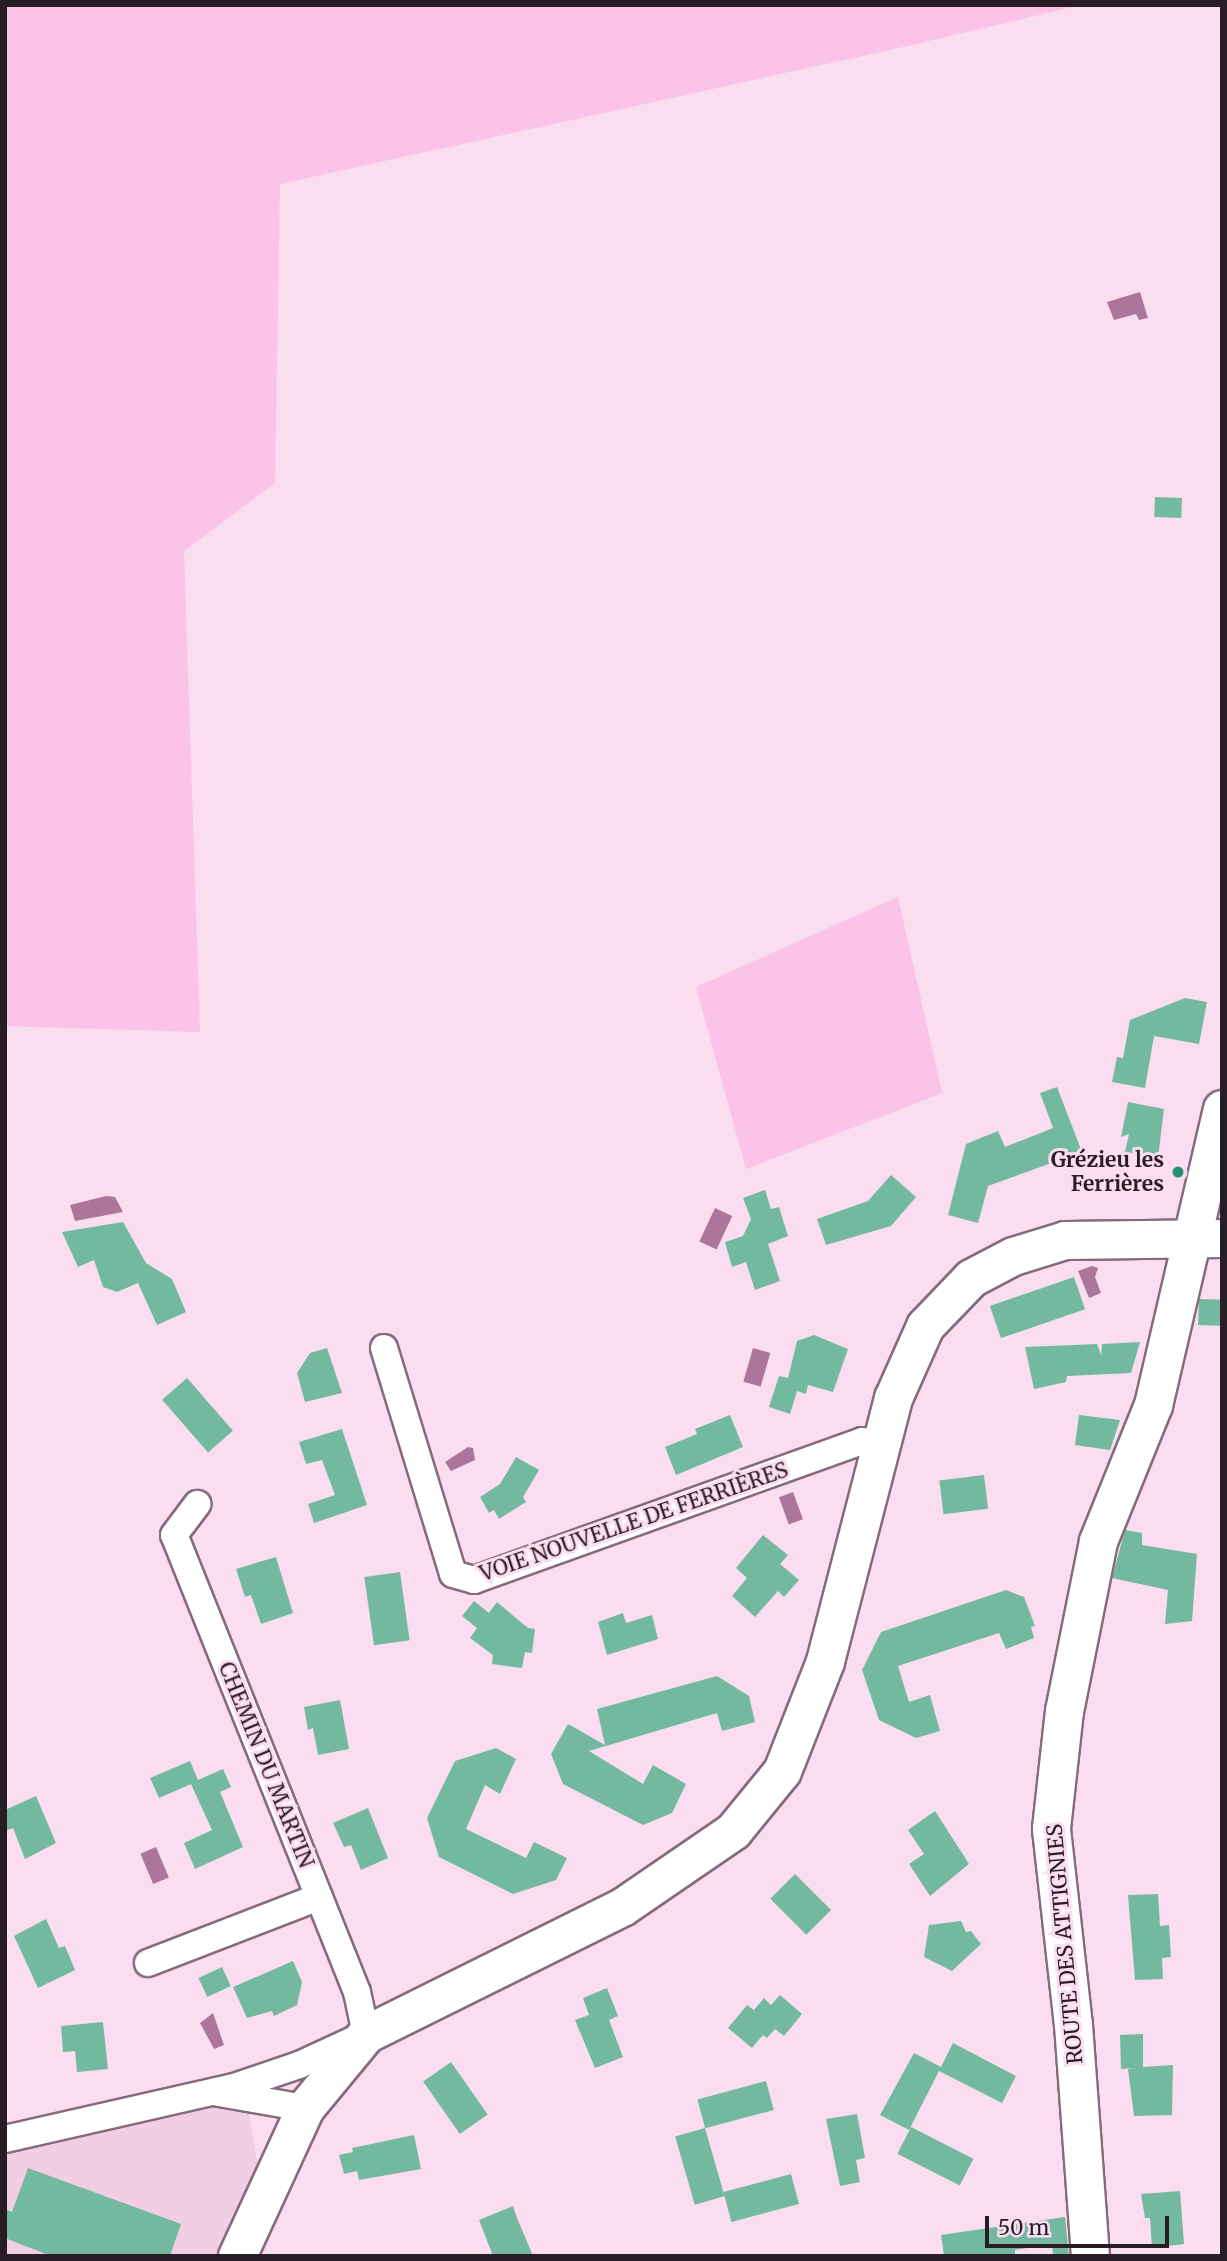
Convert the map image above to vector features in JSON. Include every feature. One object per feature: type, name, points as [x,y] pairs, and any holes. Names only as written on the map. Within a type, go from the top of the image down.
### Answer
[{"type":"street","name":"ROUTE DES ATTIGNIES","points":[[1090,2256],[1073,2025],[1051,1828],[1064,1711],[1098,1541],[1153,1405],[1206,1237],[1222,1109]]},
{"type":"street","points":[[5,2140],[211,2092],[299,2065],[622,1908],[733,1830],[782,1771],[825,1661],[893,1398],[925,1326],[971,1278],[1013,1256],[1066,1240],[1206,1237]]},
{"type":"street","name":"VOIE NOUVELLE DE FERRIÈRES","points":[[384,1348],[453,1574],[474,1580],[862,1441],[880,1445]]},
{"type":"street","name":"CHEMIN DU MARTIN","points":[[197,1504],[174,1535],[357,1992],[366,2034]]},
{"type":"street","points":[[148,1964],[319,1897]]},
{"type":"street","points":[[237,2256],[305,2108],[366,2034]]},
{"type":"street","points":[[211,2092],[305,2108]]},
{"type":"shaded area","points":[[5,5],[1081,5],[908,46],[280,184],[275,483],[184,551],[200,1032],[5,1026]]},
{"type":"shaded area","points":[[1140,292],[1148,318],[1139,320],[1136,314],[1114,320],[1107,302]]},
{"type":"shaded area","points":[[898,897],[942,1093],[746,1169],[696,987]]},
{"type":"shaded area","points":[[106,1196],[115,1197],[123,1212],[75,1221],[70,1205]]},
{"type":"shaded area","points":[[715,1208],[732,1216],[717,1250],[699,1242]]},
{"type":"shaded area","points":[[1092,1266],[1098,1268],[1095,1277],[1101,1293],[1089,1298],[1078,1271]]},
{"type":"shaded area","points":[[753,1348],[770,1353],[761,1387],[743,1382]]},
{"type":"shaded area","points":[[468,1447],[473,1448],[475,1460],[451,1471],[445,1462]]},
{"type":"shaded area","points":[[793,1492],[803,1519],[789,1524],[779,1497]]},
{"type":"shaded area","points":[[156,1847],[169,1877],[153,1884],[140,1854]]},
{"type":"shaded area","points":[[213,2013],[224,2045],[214,2049],[200,2023]]},
{"type":"shaded area","points":[[216,2102],[249,2113],[258,2166],[215,2256],[5,2256],[5,2138]]},
{"type":"building","points":[[1155,497],[1182,498],[1181,518],[1154,517]]},
{"type":"building","points":[[1185,998],[1207,1002],[1199,1044],[1154,1036],[1145,1088],[1112,1082],[1117,1057],[1123,1058],[1130,1020]]},
{"type":"building","points":[[1057,1087],[1082,1152],[988,1186],[978,1223],[948,1215],[966,1144],[998,1131],[1005,1147],[1053,1128],[1040,1093]]},
{"type":"building","points":[[1128,1102],[1164,1109],[1158,1158],[1125,1152],[1129,1134],[1121,1137]]},
{"type":"building","points":[[891,1175],[916,1197],[891,1226],[826,1245],[817,1219],[868,1201]]},
{"type":"building","points":[[765,1190],[771,1209],[779,1207],[788,1236],[768,1244],[780,1281],[755,1290],[746,1262],[732,1267],[725,1242],[743,1236],[751,1219],[743,1198]]},
{"type":"building","points":[[123,1222],[146,1263],[172,1279],[186,1312],[157,1325],[138,1283],[117,1292],[103,1287],[94,1260],[78,1267],[62,1232]]},
{"type":"building","points":[[1074,1277],[1085,1309],[1001,1338],[990,1306]]},
{"type":"building","points":[[1199,1299],[1222,1300],[1221,1326],[1198,1325]]},
{"type":"building","points":[[814,1335],[848,1349],[833,1392],[808,1385],[806,1394],[797,1391],[790,1414],[769,1407],[779,1376],[788,1378],[797,1341]]},
{"type":"building","points":[[1140,1342],[1131,1373],[1067,1376],[1066,1382],[1034,1389],[1025,1347],[1097,1344],[1101,1355],[1102,1344]]},
{"type":"building","points":[[327,1348],[342,1393],[305,1402],[297,1373],[310,1353]]},
{"type":"building","points":[[187,1378],[233,1431],[208,1452],[162,1400]]},
{"type":"building","points":[[730,1415],[743,1447],[676,1475],[665,1447],[697,1434],[695,1429]]},
{"type":"building","points":[[1079,1415],[1120,1420],[1110,1450],[1075,1445]]},
{"type":"building","points":[[342,1429],[367,1505],[314,1523],[308,1504],[335,1495],[322,1460],[306,1464],[299,1442]]},
{"type":"building","points":[[516,1457],[539,1470],[523,1497],[526,1502],[499,1519],[494,1510],[489,1513],[480,1497],[500,1484]]},
{"type":"building","points":[[984,1475],[988,1509],[943,1514],[939,1480]]},
{"type":"building","points":[[1125,1530],[1142,1533],[1142,1545],[1197,1554],[1192,1621],[1165,1624],[1168,1590],[1112,1578]]},
{"type":"building","points":[[763,1535],[788,1555],[780,1564],[799,1580],[784,1597],[778,1591],[755,1617],[732,1596],[747,1578],[736,1568]]},
{"type":"building","points":[[276,1557],[293,1613],[261,1624],[251,1595],[245,1597],[236,1569]]},
{"type":"building","points":[[400,1572],[410,1640],[374,1645],[364,1577]]},
{"type":"building","points":[[1006,1590],[1024,1597],[1035,1626],[1031,1627],[1034,1638],[1006,1649],[999,1633],[898,1666],[909,1702],[930,1695],[940,1731],[916,1738],[879,1720],[862,1670],[881,1632]]},
{"type":"building","points":[[474,1601],[489,1613],[497,1602],[528,1628],[535,1629],[532,1653],[525,1652],[522,1668],[492,1664],[493,1655],[470,1638],[477,1628],[462,1616]]},
{"type":"building","points":[[623,1613],[626,1623],[652,1615],[658,1639],[607,1655],[598,1622]]},
{"type":"building","points":[[717,1676],[749,1696],[755,1722],[722,1731],[717,1713],[589,1751],[643,1784],[653,1765],[686,1784],[672,1813],[643,1825],[563,1784],[551,1754],[568,1724],[605,1745],[597,1709]]},
{"type":"building","points":[[340,1700],[349,1749],[318,1755],[313,1728],[308,1730],[304,1707]]},
{"type":"building","points":[[496,1748],[516,1759],[500,1794],[485,1785],[466,1829],[526,1858],[534,1842],[567,1858],[556,1880],[513,1894],[439,1857],[427,1818],[455,1761]]},
{"type":"building","points":[[190,1761],[198,1780],[223,1769],[231,1787],[220,1792],[243,1847],[195,1869],[184,1843],[212,1830],[191,1784],[159,1798],[150,1778]]},
{"type":"building","points":[[36,1796],[56,1843],[25,1859],[13,1828],[5,1831],[5,1810]]},
{"type":"building","points":[[368,1808],[388,1858],[361,1870],[351,1845],[344,1847],[333,1823]]},
{"type":"building","points":[[935,1811],[969,1864],[930,1896],[909,1864],[924,1854],[908,1830]]},
{"type":"building","points":[[795,1874],[831,1910],[806,1935],[770,1899]]},
{"type":"building","points":[[1158,1894],[1160,1926],[1169,1925],[1171,1957],[1162,1958],[1163,1979],[1135,1980],[1128,1895]]},
{"type":"building","points":[[46,1919],[59,1948],[65,1946],[75,1970],[38,1988],[14,1936]]},
{"type":"building","points":[[961,1921],[966,1932],[971,1931],[981,1944],[952,1971],[924,1957],[929,1925]]},
{"type":"building","points":[[293,1961],[302,1982],[297,2005],[274,2016],[272,2011],[247,2018],[233,1987]]},
{"type":"building","points":[[222,1967],[231,1986],[207,1997],[198,1978]]},
{"type":"building","points":[[607,1988],[618,2016],[609,2020],[623,2057],[595,2068],[575,2020],[589,2015],[583,1998]]},
{"type":"building","points":[[780,1995],[802,2014],[784,2036],[775,2029],[767,2038],[763,2035],[752,2048],[728,2028],[747,2005],[754,2010],[764,1998],[771,2005]]},
{"type":"building","points":[[103,2022],[108,2069],[77,2072],[75,2051],[63,2052],[61,2026]]},
{"type":"building","points":[[1143,2034],[1143,2067],[1173,2065],[1172,2115],[1134,2116],[1128,2069],[1135,2068],[1121,2069],[1120,2035]]},
{"type":"building","points":[[953,2043],[1016,2076],[1002,2103],[939,2071],[909,2130],[880,2115],[914,2053],[941,2067]]},
{"type":"building","points":[[451,2062],[488,2114],[460,2134],[423,2082]]},
{"type":"building","points":[[766,2081],[774,2110],[705,2128],[697,2099]]},
{"type":"building","points":[[857,2114],[865,2158],[856,2160],[860,2182],[840,2186],[826,2119]]},
{"type":"building","points":[[911,2127],[973,2159],[960,2186],[897,2154]]},
{"type":"building","points":[[705,2128],[725,2196],[695,2205],[675,2137]]},
{"type":"building","points":[[414,2135],[421,2169],[359,2180],[357,2171],[344,2174],[339,2155],[353,2152],[352,2148]]},
{"type":"building","points":[[28,2168],[181,2224],[170,2256],[51,2256],[5,2238],[5,2209],[12,2212]]},
{"type":"building","points":[[791,2174],[799,2204],[731,2222],[723,2192]]},
{"type":"building","points":[[1180,2191],[1184,2244],[1152,2248],[1150,2218],[1145,2218],[1141,2194]]},
{"type":"building","points":[[513,2206],[533,2256],[493,2256],[479,2220]]},
{"type":"building","points":[[1065,2217],[1069,2256],[1053,2256],[1052,2244],[1015,2250],[1015,2256],[944,2256],[941,2235]]},
{"type":"place","name":"Grézieu les Ferrières","points":[[1178,1172]]}]
